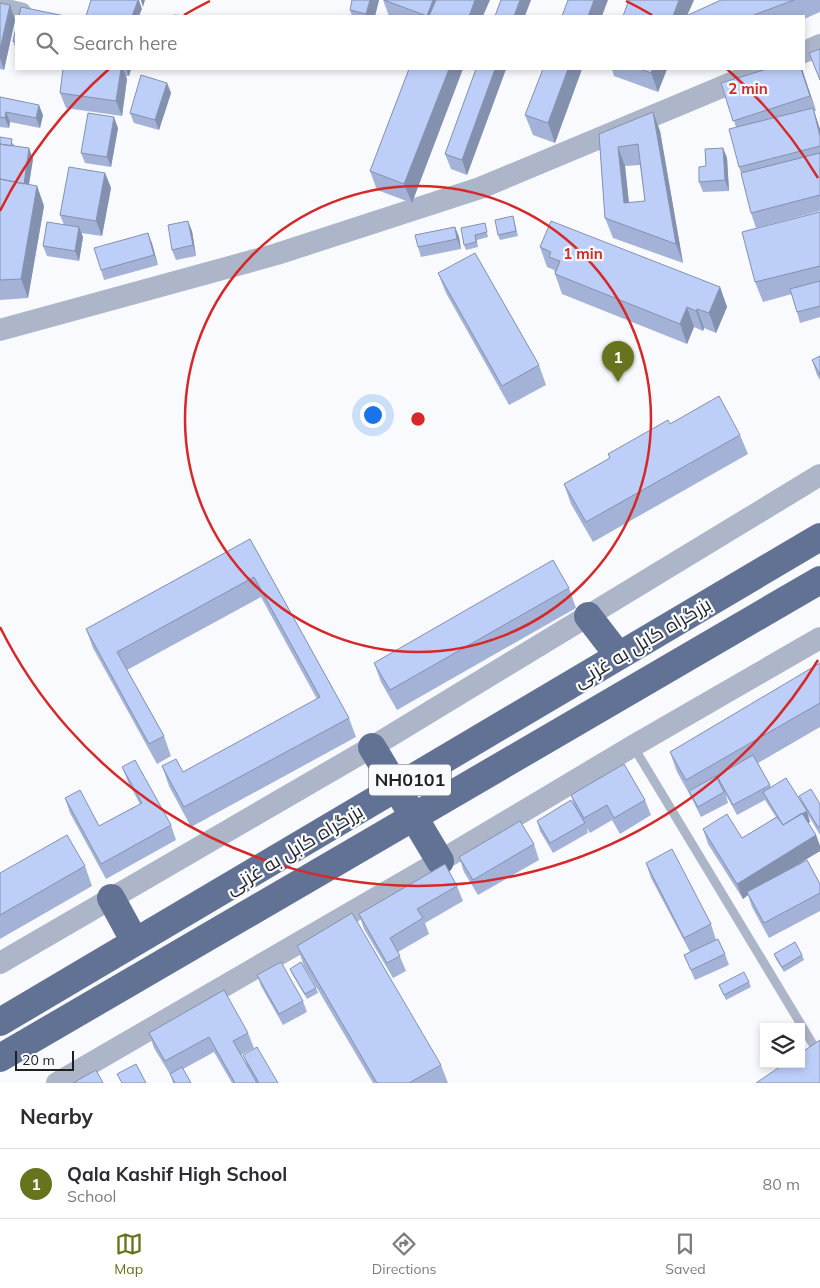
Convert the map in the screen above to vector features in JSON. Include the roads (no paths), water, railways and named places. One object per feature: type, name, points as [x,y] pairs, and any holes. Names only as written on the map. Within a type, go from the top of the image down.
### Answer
[{"type":"highway","name":"بزرگراه کابل به غزنی","points":[[0,1022],[820,537]]},
{"type":"highway","name":"بزرگراه کابل به غزنی","points":[[0,1058],[820,580]]},
{"type":"highway","points":[[588,616],[618,656]]},
{"type":"highway","points":[[372,747],[440,861]]},
{"type":"highway","points":[[111,898],[135,942]]},
{"type":"street","points":[[0,7],[22,12]]},
{"type":"street","points":[[805,52],[820,46]]},
{"type":"street","points":[[0,330],[277,254],[480,188],[763,70]]},
{"type":"street","points":[[0,963],[372,747],[820,475]]},
{"type":"street","points":[[57,1083],[820,638]]},
{"type":"lane","points":[[633,746],[812,1047]]},
{"type":"place","name":"Qala Kashif High School","points":[[618,382]]}]
